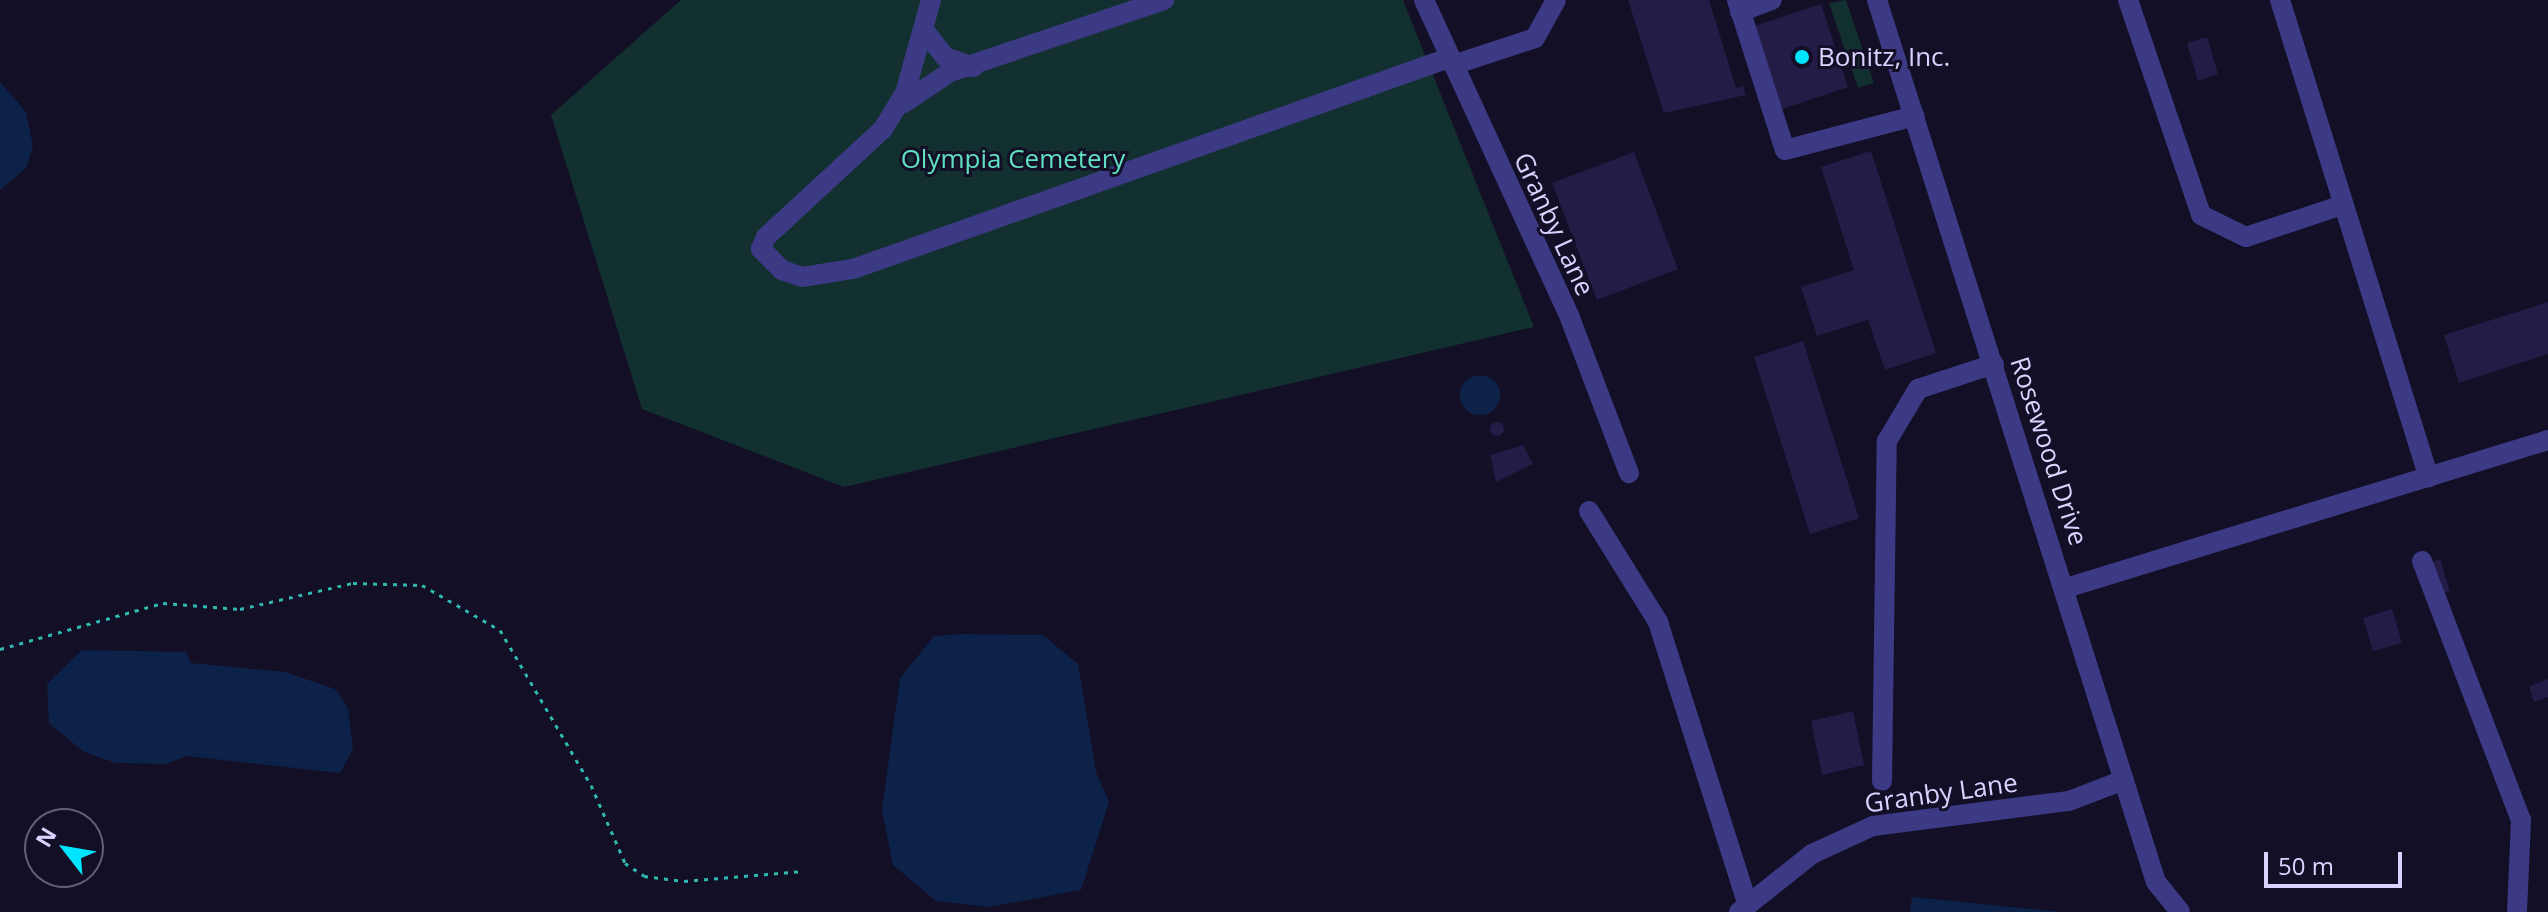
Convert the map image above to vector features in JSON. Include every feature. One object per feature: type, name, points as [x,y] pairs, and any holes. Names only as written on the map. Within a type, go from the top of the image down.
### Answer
[{"type":"street","points":[[895,112],[924,30],[931,0]]},
{"type":"street","points":[[1164,0],[932,80],[895,112],[865,150],[779,217],[761,249],[767,259],[802,277],[853,269],[1451,62],[1535,38],[1556,0]]},
{"type":"street","name":"Granby Lane","points":[[1424,0],[1570,318],[1629,473]]},
{"type":"street","points":[[1772,0],[1739,6],[1785,150],[1915,116]]},
{"type":"street","name":"Rosewood Drive","points":[[1877,0],[2066,588],[2156,882],[2180,912]]},
{"type":"street","points":[[2128,0],[2201,215],[2246,237],[2342,205]]},
{"type":"street","points":[[2280,0],[2429,477]]},
{"type":"street","points":[[924,30],[945,57],[973,67]]},
{"type":"street","points":[[1882,781],[1887,441],[1918,389],[1994,364]]},
{"type":"street","points":[[2066,588],[2548,440]]},
{"type":"street","points":[[1589,511],[1658,622],[1744,908]]},
{"type":"street","points":[[2422,561],[2521,820],[2517,912]]},
{"type":"street","name":"Granby Lane","points":[[1744,908],[1812,854],[1873,826],[2069,801],[2124,780]]},
{"type":"path","points":[[0,649],[163,603],[240,609],[353,583],[422,585],[500,630],[591,785],[625,863],[644,876],[684,881],[803,871]]},
{"type":"green space","name":"Olympia Cemetery","points":[[681,0],[1403,0],[1534,327],[844,487],[642,409],[551,115]]},
{"type":"green space","points":[[1846,0],[1874,83],[1858,88],[1829,3]]},
{"type":"water","points":[[0,82],[26,112],[33,146],[26,168],[0,190]]},
{"type":"water","points":[[1480,375],[1494,381],[1500,395],[1494,409],[1480,415],[1466,409],[1460,395],[1466,381]]},
{"type":"water","points":[[1043,635],[1078,664],[1096,772],[1109,802],[1081,890],[989,907],[936,901],[893,865],[882,810],[900,678],[934,636]]},
{"type":"water","points":[[82,650],[186,652],[191,663],[285,672],[335,689],[348,708],[353,749],[340,773],[187,756],[166,764],[116,763],[84,752],[49,723],[47,684]]},
{"type":"water","points":[[1912,897],[2061,912],[1910,912]]},
{"type":"building","points":[[1628,0],[1709,0],[1736,88],[1743,86],[1746,95],[1664,113]]},
{"type":"building","name":"Bonitz, Inc.","points":[[1821,4],[1848,87],[1782,109],[1755,26]]},
{"type":"building","points":[[2207,37],[2218,74],[2198,81],[2187,43]]},
{"type":"building","points":[[1871,151],[1936,353],[1885,370],[1868,320],[1817,336],[1801,287],[1854,270],[1821,167]]},
{"type":"building","points":[[1634,152],[1678,269],[1597,300],[1552,183]]},
{"type":"building","points":[[2548,302],[2548,354],[2459,383],[2444,335]]},
{"type":"building","points":[[1803,341],[1859,518],[1810,534],[1754,357]]},
{"type":"building","points":[[1497,422],[1504,429],[1497,436],[1490,429]]},
{"type":"building","points":[[1523,445],[1533,464],[1496,482],[1490,455]]},
{"type":"building","points":[[2440,559],[2450,591],[2439,594],[2430,562]]},
{"type":"building","points":[[2392,609],[2402,643],[2373,651],[2363,618]]},
{"type":"building","points":[[2548,679],[2548,697],[2534,702],[2529,686]]},
{"type":"building","points":[[1853,711],[1864,765],[1822,775],[1811,721]]},
{"type":"place","name":"Bonitz, Inc.","points":[[1802,57]]}]
